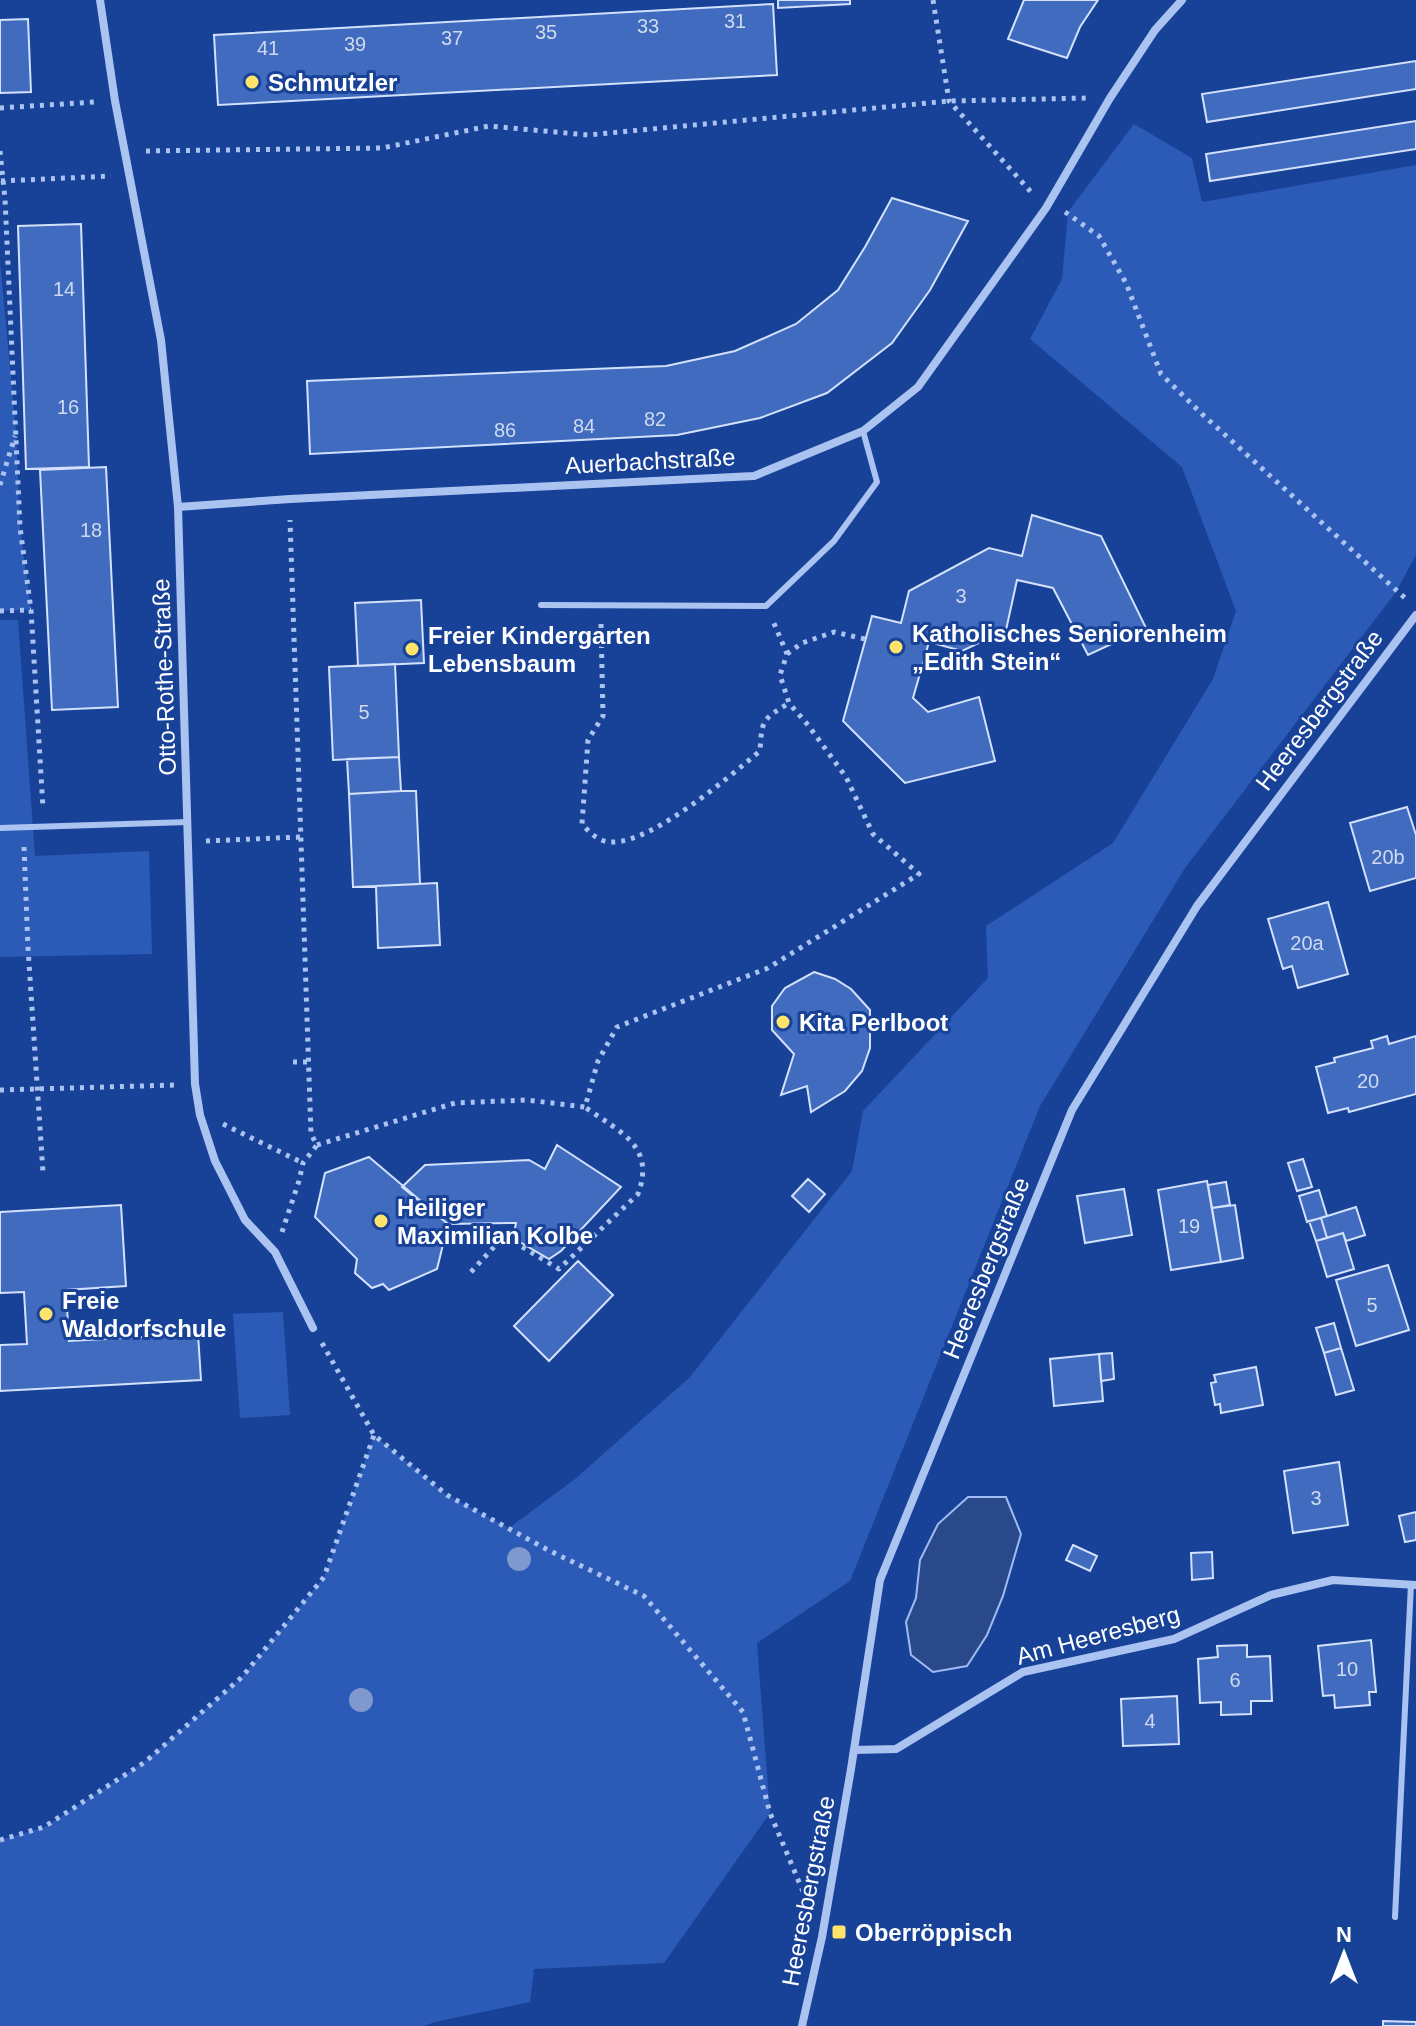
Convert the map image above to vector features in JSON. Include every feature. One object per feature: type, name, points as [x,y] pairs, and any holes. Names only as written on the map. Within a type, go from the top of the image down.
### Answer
[{"type":"street","name":"Otto-Rothe-Straße","points":[[100,0],[115,101],[161,340],[178,507],[195,1084],[200,1115],[215,1161],[245,1220],[275,1252],[313,1328]]},
{"type":"street","name":"Auerbachstraße","points":[[178,507],[754,476],[863,431],[918,387],[1046,208],[1110,98],[1155,30],[1182,0]]},
{"type":"street","name":"Heeresbergstraße","points":[[802,2026],[822,1937],[880,1580],[1072,1110],[1197,906],[1416,615]]},
{"type":"street","name":"Am Heeresberg","points":[[854,1750],[896,1749],[1023,1672],[1174,1639],[1271,1595],[1333,1580],[1414,1584]]},
{"type":"lane","points":[[541,605],[766,606],[834,541],[877,482],[863,431]]},
{"type":"lane","points":[[0,828],[188,822]]},
{"type":"lane","name":"Am Heeresberg","points":[[1395,1917],[1414,1584]]},
{"type":"path","points":[[933,0],[949,101],[1046,208],[1068,212],[1099,236],[1126,283],[1161,374],[1396,592],[1416,607]]},
{"type":"path","points":[[125,151],[382,148],[489,126],[588,135],[949,101],[1110,98]]},
{"type":"path","points":[[0,108],[115,101]]},
{"type":"path","points":[[0,151],[20,527],[31,610],[44,826]]},
{"type":"path","points":[[2,182],[131,175]]},
{"type":"path","points":[[0,485],[16,432]]},
{"type":"path","points":[[290,499],[311,1134],[317,1145]]},
{"type":"path","points":[[600,606],[603,716],[588,740],[582,824],[593,836],[612,843],[640,836],[699,800],[760,751],[766,717],[789,703]]},
{"type":"path","points":[[766,606],[787,654]]},
{"type":"path","points":[[0,611],[31,610]]},
{"type":"path","points":[[585,1107],[598,1061],[617,1027],[768,968],[919,874],[873,834],[846,777],[789,703],[780,675],[787,654],[802,643],[834,632],[865,639]]},
{"type":"path","points":[[23,826],[43,1173]]},
{"type":"path","points":[[220,840],[300,837]]},
{"type":"path","points":[[293,1062],[308,1062]]},
{"type":"path","points":[[0,1090],[195,1084]]},
{"type":"path","points":[[275,1252],[303,1163],[317,1145],[455,1103],[527,1100],[585,1107],[633,1142],[643,1159],[643,1178],[638,1194],[559,1269],[504,1236],[471,1272]]},
{"type":"path","points":[[237,1130],[303,1163]]},
{"type":"path","points":[[313,1328],[374,1435],[447,1495],[548,1550],[644,1596],[743,1712],[770,1813],[822,1937]]},
{"type":"path","points":[[0,1840],[44,1827],[145,1762],[242,1677],[324,1577],[374,1435]]},
{"type":"shaded area","points":[[1134,124],[1192,158],[1202,202],[1416,165],[1416,555],[1396,592],[1185,868],[1040,1106],[850,1581],[757,1643],[770,1813],[664,1963],[534,1969],[530,2002],[424,2026],[0,2026],[0,1840],[45,1827],[144,1762],[242,1677],[324,1577],[374,1435],[447,1495],[509,1528],[575,1479],[690,1377],[852,1171],[863,1111],[988,978],[986,926],[1113,843],[1213,679],[1236,611],[1182,467],[1030,339],[1062,279],[1068,212]]},
{"type":"shaded area","points":[[0,261],[16,432],[20,527],[31,610],[0,611]]},
{"type":"shaded area","points":[[0,620],[18,620],[35,856],[149,851],[152,954],[0,957]]},
{"type":"shaded area","points":[[283,1312],[290,1415],[240,1418],[233,1314]]},
{"type":"shaded area","points":[[968,1497],[1006,1497],[1021,1534],[1003,1596],[987,1635],[967,1666],[933,1672],[911,1655],[906,1622],[916,1598],[920,1560],[938,1524]]},
{"type":"building","points":[[778,0],[850,0],[850,4],[778,8]]},
{"type":"building","points":[[1024,0],[1098,0],[1080,27],[1067,58],[1008,39]]},
{"type":"building","points":[[773,4],[777,75],[218,105],[214,35]]},
{"type":"building","points":[[28,19],[31,92],[0,93],[0,20]]},
{"type":"building","points":[[1416,61],[1416,89],[1207,122],[1202,94]]},
{"type":"building","points":[[1416,121],[1416,149],[1210,181],[1206,154]]},
{"type":"building","points":[[892,198],[968,221],[930,290],[892,343],[827,393],[760,418],[677,435],[310,454],[307,381],[666,366],[735,351],[796,324],[838,290]]},
{"type":"building","points":[[81,224],[89,467],[26,469],[18,226]]},
{"type":"building","points":[[106,467],[118,707],[52,710],[40,470]]},
{"type":"building","name":"Katholisches Seniorenheim „Edith Stein“","points":[[1032,515],[1101,536],[1146,628],[1088,655],[1053,588],[1017,580],[1006,630],[962,651],[929,642],[913,698],[928,712],[979,697],[995,761],[905,783],[843,721],[872,616],[901,623],[909,591],[989,548],[1022,556]]},
{"type":"building","points":[[421,600],[424,663],[358,666],[355,603]]},
{"type":"building","points":[[395,664],[399,757],[333,760],[329,667]]},
{"type":"building","points":[[399,757],[401,791],[349,794],[347,759]]},
{"type":"building","points":[[416,791],[420,884],[353,887],[349,794]]},
{"type":"building","points":[[1407,807],[1416,835],[1416,878],[1370,891],[1350,823]]},
{"type":"building","points":[[437,883],[440,945],[378,948],[376,886]]},
{"type":"building","points":[[1328,902],[1348,974],[1298,988],[1292,966],[1283,969],[1268,919]]},
{"type":"building","points":[[814,972],[835,979],[851,989],[870,1010],[870,1048],[862,1071],[845,1091],[811,1112],[807,1086],[781,1095],[794,1054],[772,1030],[772,1006],[785,988]]},
{"type":"building","points":[[1387,1036],[1389,1044],[1416,1036],[1416,1094],[1349,1112],[1348,1108],[1328,1113],[1316,1067],[1335,1062],[1334,1058],[1373,1048],[1371,1041]]},
{"type":"building","points":[[557,1145],[621,1187],[561,1251],[549,1259],[513,1238],[516,1223],[448,1224],[402,1187],[425,1165],[529,1160],[545,1169]]},
{"type":"building","name":"Heiliger Maximilian Kolbe","points":[[369,1157],[448,1224],[437,1269],[389,1290],[383,1284],[372,1288],[355,1273],[357,1259],[315,1217],[325,1173]]},
{"type":"building","points":[[1303,1159],[1312,1187],[1297,1191],[1288,1163]]},
{"type":"building","points":[[808,1179],[825,1194],[809,1212],[792,1196]]},
{"type":"building","points":[[1207,1181],[1221,1262],[1171,1270],[1158,1190]]},
{"type":"building","points":[[1226,1182],[1230,1205],[1212,1208],[1208,1185]]},
{"type":"building","points":[[1124,1189],[1132,1235],[1085,1243],[1077,1196]]},
{"type":"building","points":[[1319,1190],[1327,1216],[1307,1222],[1299,1196]]},
{"type":"building","name":"Freie Waldorfschule","points":[[121,1205],[126,1286],[66,1290],[69,1341],[198,1334],[201,1380],[0,1391],[0,1345],[27,1344],[24,1292],[0,1293],[0,1212]]},
{"type":"building","points":[[1235,1205],[1243,1258],[1221,1262],[1212,1208]]},
{"type":"building","points":[[1356,1207],[1365,1235],[1346,1241],[1343,1233],[1327,1238],[1321,1218]]},
{"type":"building","points":[[1321,1218],[1327,1238],[1316,1241],[1309,1221]]},
{"type":"building","points":[[1343,1233],[1354,1269],[1327,1277],[1316,1241]]},
{"type":"building","points":[[578,1261],[613,1295],[549,1361],[514,1326]]},
{"type":"building","points":[[1388,1265],[1409,1330],[1356,1346],[1336,1280]]},
{"type":"building","points":[[1334,1323],[1341,1348],[1324,1353],[1316,1328]]},
{"type":"building","points":[[1341,1348],[1354,1390],[1336,1395],[1324,1353]]},
{"type":"building","points":[[1112,1353],[1114,1379],[1101,1381],[1099,1354]]},
{"type":"building","points":[[1099,1354],[1103,1401],[1054,1406],[1050,1359]]},
{"type":"building","points":[[1256,1367],[1263,1405],[1221,1413],[1220,1404],[1215,1405],[1211,1383],[1216,1382],[1214,1375]]},
{"type":"building","points":[[1339,1462],[1348,1525],[1293,1533],[1284,1471]]},
{"type":"building","points":[[1416,1512],[1416,1540],[1405,1542],[1399,1516]]},
{"type":"building","points":[[1073,1545],[1097,1556],[1090,1571],[1066,1560]]},
{"type":"building","points":[[1212,1552],[1213,1578],[1192,1580],[1191,1553]]},
{"type":"building","points":[[1371,1640],[1376,1692],[1369,1692],[1370,1705],[1335,1708],[1334,1695],[1323,1696],[1318,1646]]},
{"type":"building","points":[[1247,1645],[1247,1657],[1270,1656],[1272,1701],[1251,1701],[1251,1714],[1221,1715],[1221,1702],[1200,1703],[1198,1659],[1218,1657],[1217,1646]]},
{"type":"building","points":[[1177,1696],[1179,1744],[1123,1746],[1121,1699]]},
{"type":"building","points":[[1383,2021],[1416,2022],[1416,2026],[1383,2026]]},
{"type":"place","name":"Schmutzler","points":[[252,82]]},
{"type":"place","name":"Katholisches Seniorenheim „Edith Stein“","points":[[896,647]]},
{"type":"place","name":"Freier Kindergarten Lebensbaum","points":[[412,649]]},
{"type":"place","name":"Kita Perlboot","points":[[783,1022]]},
{"type":"place","name":"Heiliger Maximilian Kolbe","points":[[381,1221]]},
{"type":"place","name":"Freie Waldorfschule","points":[[46,1314]]},
{"type":"place","name":"Oberröppisch","points":[[839,1932]]}]
